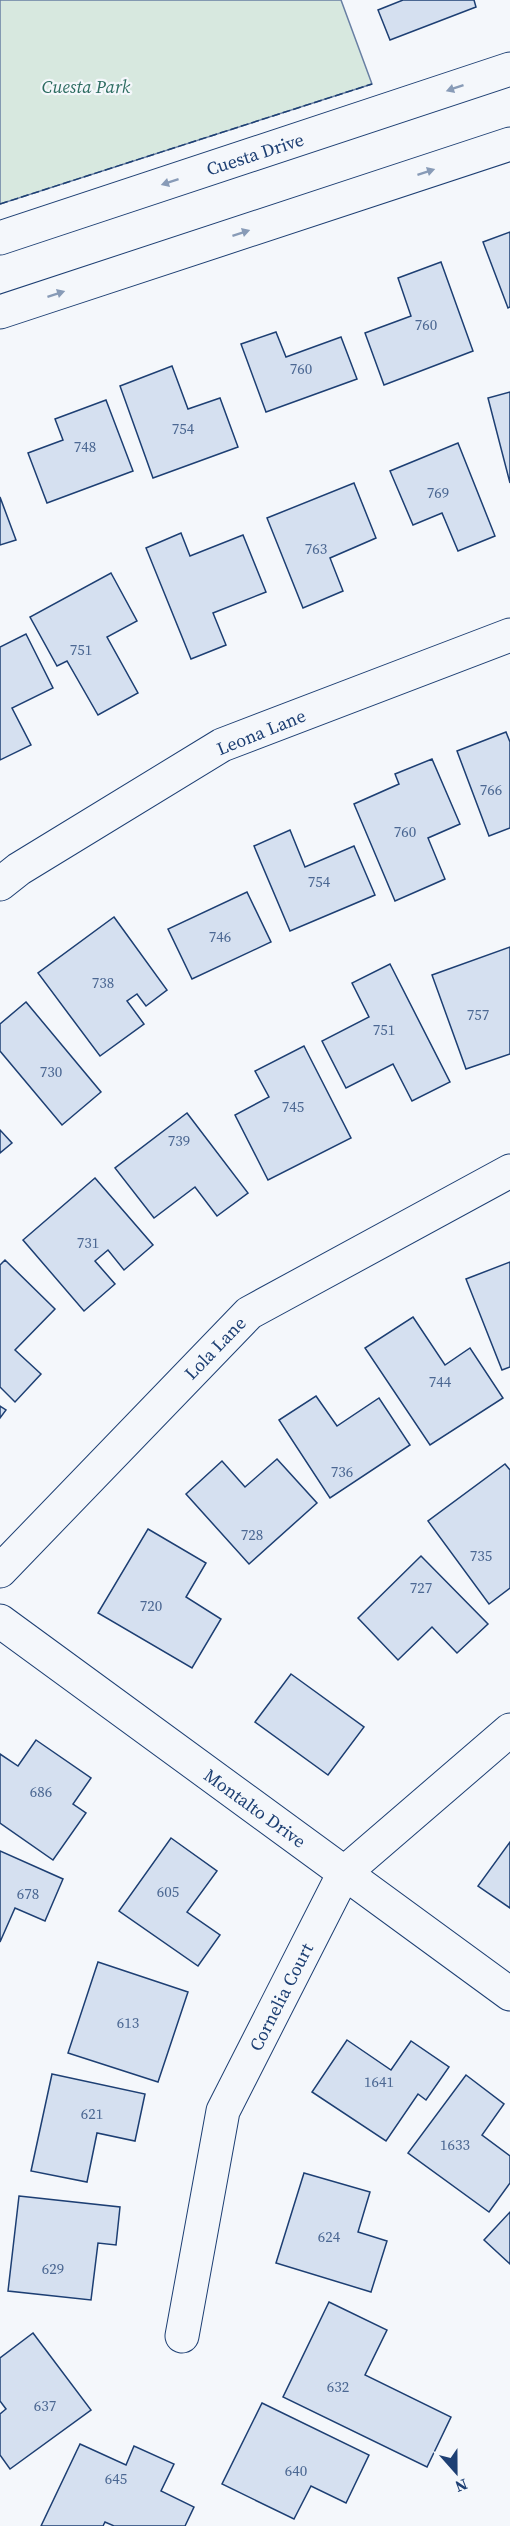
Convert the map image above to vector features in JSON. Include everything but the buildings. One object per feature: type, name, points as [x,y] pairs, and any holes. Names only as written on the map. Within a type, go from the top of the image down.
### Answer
[{"type":"street","name":"Cuesta Drive","points":[[0,238],[510,69]]},
{"type":"street","points":[[0,312],[510,144]]},
{"type":"street","name":"Leona Lane","points":[[0,884],[18,869],[222,745],[510,635]]},
{"type":"street","name":"Lola Lane","points":[[0,1571],[249,1313],[510,1171]]},
{"type":"street","name":"Montalto Drive","points":[[0,1621],[510,1994]]},
{"type":"street","name":"Cornelia Court","points":[[182,2336],[223,2111],[344,1873],[510,1730]]},
{"type":"green space","name":"Cuesta Park","points":[[0,0],[341,0],[372,84],[0,204]]},
{"type":"fence","points":[[0,204],[372,84]]}]
